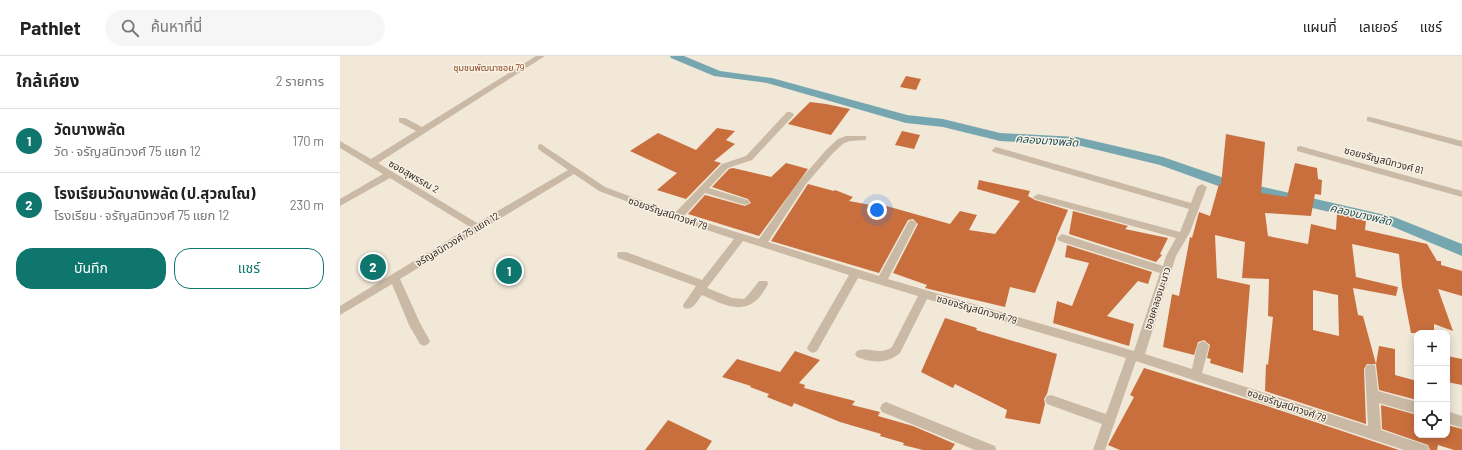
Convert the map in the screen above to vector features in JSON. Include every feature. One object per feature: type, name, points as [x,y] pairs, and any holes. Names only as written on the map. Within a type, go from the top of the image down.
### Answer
[{"type":"street","points":[[371,163],[541,56]]},
{"type":"street","points":[[677,217],[725,166],[749,158],[790,114]]},
{"type":"street","points":[[1370,118],[1462,144]]},
{"type":"street","points":[[402,120],[422,131]]},
{"type":"street","points":[[761,244],[803,182],[830,151],[841,141],[849,138],[863,138]]},
{"type":"street","name":"ซอยสุพรรณ 2","points":[[340,144],[477,227]]},
{"type":"street","name":"ซอยจรัญสนิทวงศ์ 79","points":[[541,147],[597,185],[614,194],[677,217],[855,273],[1136,356],[1423,450]]},
{"type":"street","name":"ซอยจรัญสนิทวงศ์ 81","points":[[1300,149],[1462,194]]},
{"type":"street","points":[[996,150],[1194,207]]},
{"type":"street","name":"จรัญสนิทวงศ์ 75 แยก 12","points":[[340,311],[477,227],[575,170]]},
{"type":"street","points":[[340,203],[390,174]]},
{"type":"street","name":"ซอยคลองมะนาว","points":[[1099,450],[1136,356],[1166,271],[1180,238],[1185,232],[1202,187]]},
{"type":"street","points":[[702,189],[745,202]]},
{"type":"street","points":[[1038,197],[1180,238]]},
{"type":"street","points":[[882,281],[912,223]]},
{"type":"street","points":[[688,305],[740,238]]},
{"type":"street","points":[[1062,238],[1166,271]]},
{"type":"street","points":[[622,255],[702,287],[737,304],[745,304],[750,301],[764,284]]},
{"type":"street","points":[[813,348],[855,273]]},
{"type":"street","points":[[394,277],[415,325],[424,341]]},
{"type":"street","points":[[861,354],[881,357],[892,354],[896,350],[925,293]]},
{"type":"street","points":[[1196,375],[1203,346]]},
{"type":"street","points":[[1370,369],[1375,434]]},
{"type":"street","points":[[1372,395],[1414,407]]},
{"type":"street","points":[[1051,400],[1109,422]]},
{"type":"street","points":[[886,408],[990,450]]},
{"type":"street","points":[[1450,418],[1462,422]]},
{"type":"building","points":[[906,76],[921,79],[916,90],[900,87]]},
{"type":"building","points":[[810,102],[850,109],[831,135],[788,124]]},
{"type":"building","points":[[717,128],[735,131],[726,140],[735,144],[714,161],[721,163],[686,199],[657,190],[677,173],[630,151],[658,133],[696,150]]},
{"type":"building","points":[[902,131],[920,135],[914,149],[895,145]]},
{"type":"building","points":[[1226,134],[1265,142],[1261,193],[1287,197],[1295,163],[1317,168],[1318,179],[1322,180],[1321,195],[1315,194],[1311,216],[1265,213],[1268,236],[1308,244],[1311,224],[1336,230],[1337,213],[1366,221],[1365,230],[1427,244],[1437,261],[1441,261],[1441,265],[1462,271],[1462,296],[1438,289],[1453,331],[1434,324],[1434,330],[1414,330],[1414,333],[1411,333],[1402,286],[1399,254],[1352,244],[1356,277],[1398,287],[1396,296],[1353,288],[1358,315],[1363,316],[1376,364],[1367,364],[1364,369],[1366,424],[1265,391],[1266,364],[1268,365],[1273,317],[1268,316],[1269,279],[1242,278],[1245,242],[1215,235],[1217,278],[1250,285],[1243,373],[1210,363],[1211,359],[1207,358],[1210,345],[1204,340],[1198,342],[1194,355],[1163,347],[1172,294],[1179,296],[1190,237],[1192,238],[1199,212],[1210,216],[1219,184],[1221,185]],"holes":[[[1313,290],[1338,295],[1339,336],[1313,330]]]},
{"type":"building","points":[[786,163],[808,169],[759,236],[688,214],[705,195],[745,206],[751,203],[748,199],[712,187],[729,169],[733,168],[771,177]]},
{"type":"building","points":[[979,180],[1030,191],[1028,196],[1035,200],[1068,210],[1035,293],[1010,287],[1005,307],[925,288],[927,285],[893,273],[918,224],[913,219],[908,220],[879,273],[771,241],[808,184],[835,190],[853,197],[849,201],[881,207],[883,205],[950,224],[960,211],[977,215],[969,230],[995,234],[1020,201],[977,189]]},
{"type":"building","points":[[1073,211],[1128,226],[1125,229],[1168,238],[1160,254],[1162,255],[1156,262],[1069,234]]},
{"type":"building","points":[[1067,245],[1152,272],[1148,284],[1138,281],[1107,316],[1134,324],[1129,346],[1053,323],[1057,301],[1072,306],[1089,263],[1065,257]]},
{"type":"building","points":[[945,318],[977,328],[976,330],[1057,354],[1047,394],[1044,399],[1045,404],[1040,424],[1005,418],[1007,410],[955,384],[953,388],[921,372]]},
{"type":"building","points":[[1379,346],[1395,349],[1395,375],[1414,380],[1414,399],[1379,390],[1376,364]]},
{"type":"building","points":[[795,351],[820,360],[799,383],[805,385],[804,388],[855,401],[852,405],[880,412],[878,416],[913,426],[955,444],[951,450],[923,450],[903,445],[904,443],[880,436],[881,434],[840,422],[794,403],[792,407],[767,397],[769,394],[750,387],[751,386],[722,377],[737,359],[780,372]]},
{"type":"building","points":[[1450,357],[1462,359],[1462,385],[1450,383]]},
{"type":"building","points":[[1144,368],[1264,405],[1399,450],[1120,450],[1108,445],[1134,397],[1130,395]]},
{"type":"building","points":[[1381,405],[1414,414],[1414,438],[1450,438],[1450,426],[1462,429],[1462,450],[1454,450],[1438,445],[1437,450],[1430,450],[1428,445],[1382,429]]},
{"type":"building","points":[[668,420],[712,441],[706,450],[645,450]]},
{"type":"waterway","name":"คลองบางพลัด","points":[[675,56],[718,74],[768,80],[906,119],[943,123],[1000,137],[1077,141],[1163,161],[1221,182],[1394,222],[1462,250]]},
{"type":"place","name":"โรงเรียนวัดบางพลัด (ป.สุวณโณ)","points":[[373,267]]},
{"type":"place","name":"วัดบางพลัด","points":[[509,271]]},
{"type":"district","name":"ชุมชนพัฒนาซอย 79","points":[[489,67]]}]
